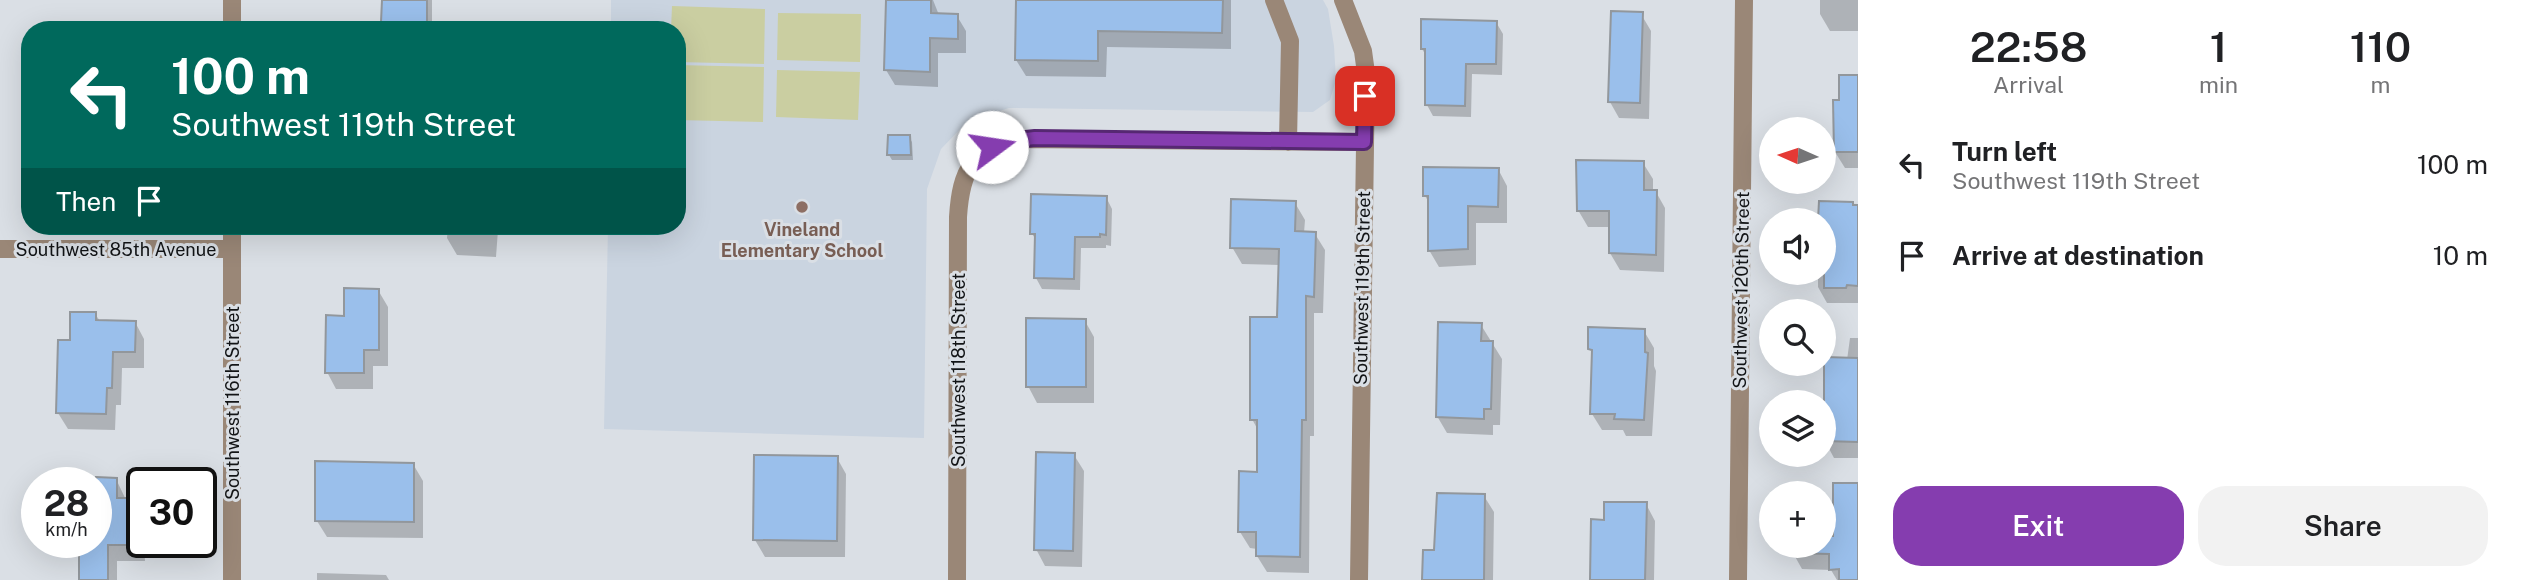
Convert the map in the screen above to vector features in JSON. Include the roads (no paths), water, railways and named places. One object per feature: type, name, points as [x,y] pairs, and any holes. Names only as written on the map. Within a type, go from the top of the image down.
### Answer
[{"type":"street","points":[[232,0],[232,21]]},
{"type":"street","points":[[1274,0],[1290,41],[1288,142],[1364,142]]},
{"type":"street","name":"Southwest 119th Street","points":[[1343,0],[1355,26],[1366,66],[1359,580]]},
{"type":"street","name":"Southwest 120th Street","points":[[1738,580],[1744,0]]},
{"type":"street","name":"Southwest 118th Street","points":[[957,580],[958,217],[961,186],[972,162],[992,147],[1021,139],[1288,142]]},
{"type":"street","name":"Southwest 116th Street","points":[[232,235],[232,580]]},
{"type":"street","name":"Southwest 85th Avenue","points":[[0,249],[232,249]]},
{"type":"place","name":"Vineland Elementary School","points":[[802,207]]}]
